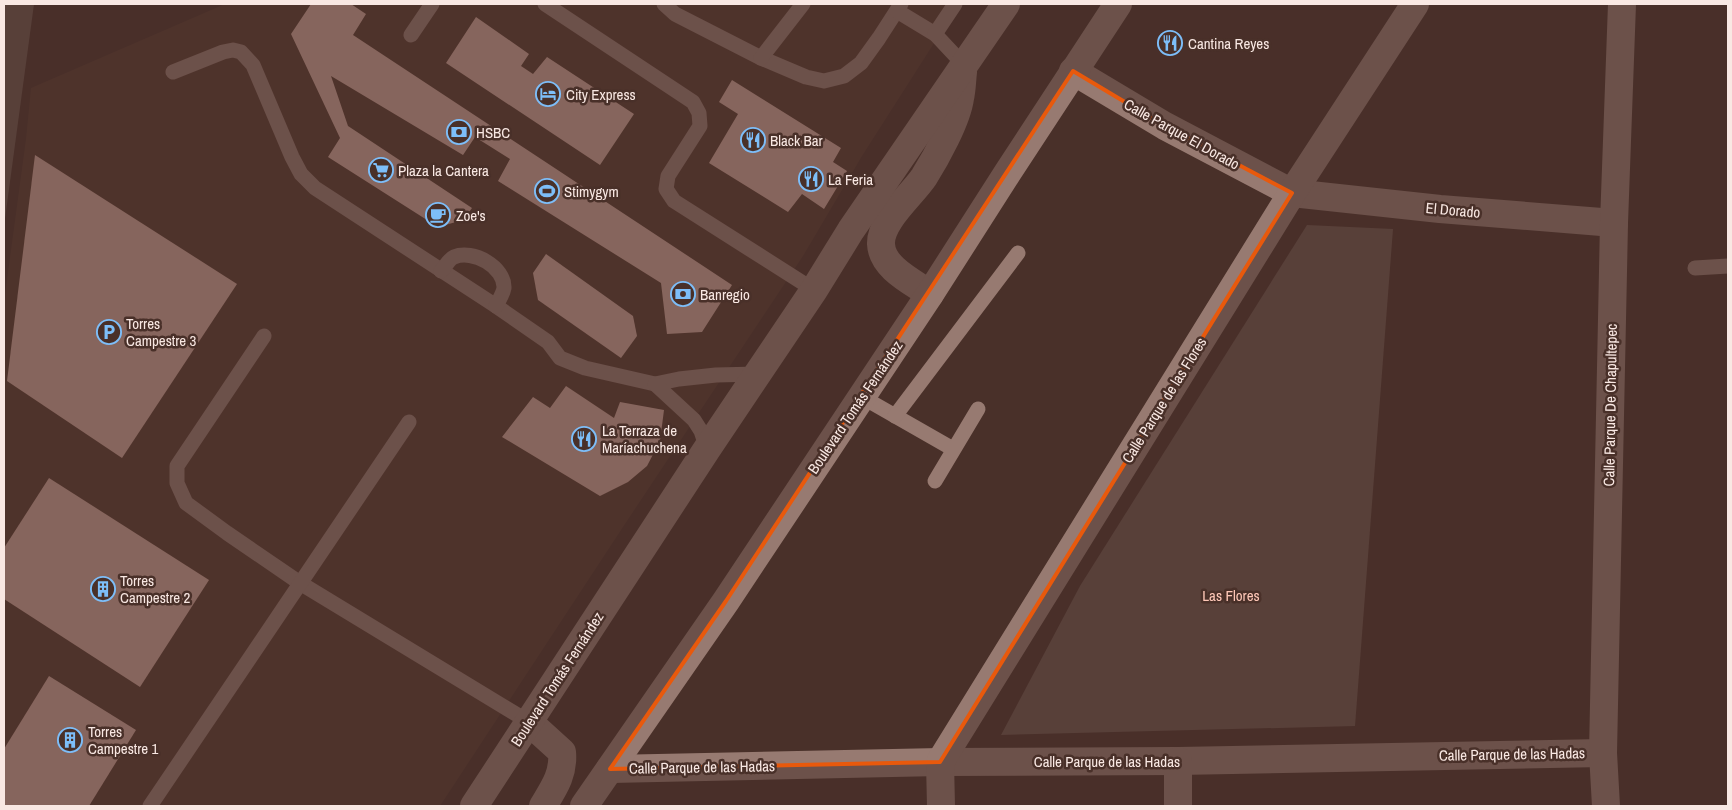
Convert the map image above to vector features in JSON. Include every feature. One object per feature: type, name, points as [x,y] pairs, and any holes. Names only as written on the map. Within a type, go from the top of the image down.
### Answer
[{"type":"street","name":"Boulevard Tomás Fernández","points":[[474,806],[814,290],[851,230],[1006,4]]},
{"type":"street","name":"Boulevard Tomás Fernández","points":[[584,806],[732,593],[930,294],[1118,4]]},
{"type":"street","name":"Calle Parque de las Flores","points":[[940,762],[1292,193],[1415,4]]},
{"type":"street","name":"Calle Parque De Chapultepec","points":[[1606,806],[1603,753],[1614,223],[1622,4]]},
{"type":"street","points":[[930,294],[889,262],[884,254],[881,243],[884,231],[893,215],[923,178],[952,124],[960,100],[964,65]]},
{"type":"street","name":"Calle Parque El Dorado","points":[[1073,71],[1165,126],[1292,193]]},
{"type":"street","name":"El Dorado","points":[[1292,193],[1440,209],[1614,223]]},
{"type":"street","points":[[529,722],[562,752],[563,761],[560,777],[543,806]]},
{"type":"street","name":"Calle Parque de las Hadas","points":[[610,769],[940,762],[1603,753]]},
{"type":"street","points":[[1178,760],[1178,806]]},
{"type":"street","points":[[940,762],[941,806]]},
{"type":"lane","points":[[411,35],[432,4]]},
{"type":"lane","points":[[545,4],[692,102],[699,113],[700,126],[668,176],[666,189],[674,201],[814,290]]},
{"type":"lane","points":[[664,4],[675,14],[761,58],[806,77],[824,81],[844,76],[861,64],[899,7],[935,34],[964,65]]},
{"type":"lane","points":[[761,58],[803,4]]},
{"type":"lane","points":[[935,34],[955,4]]},
{"type":"lane","points":[[173,72],[223,52],[232,50],[241,52],[252,65],[301,174],[315,188],[548,342],[560,358],[603,373],[655,384],[716,375],[758,374]]},
{"type":"lane","points":[[895,416],[1018,252]]},
{"type":"lane","points":[[441,271],[453,257],[466,255],[479,257],[501,275],[504,290],[496,306]]},
{"type":"lane","points":[[1695,268],[1728,266]]},
{"type":"lane","points":[[264,336],[177,466],[177,483],[186,503],[226,533],[300,583],[529,722]]},
{"type":"lane","points":[[655,384],[694,420],[701,431],[707,450]]},
{"type":"lane","points":[[862,397],[953,449]]},
{"type":"lane","points":[[934,481],[978,409]]},
{"type":"lane","points":[[150,806],[409,422]]},
{"type":"highlighted area","points":[[1073,71],[1165,126],[1292,193],[940,762],[610,769],[726,601]]},
{"type":"shaded area","points":[[225,4],[959,4],[862,156],[803,256],[440,806],[4,806],[4,302],[31,88]]},
{"type":"green space","points":[[4,4],[34,4],[4,226]]},
{"type":"green space","name":"Las Flores","points":[[1307,225],[1393,229],[1355,726],[1001,735],[1080,586]]},
{"type":"building","name":"Plaza la Cantera","points":[[311,4],[351,4],[366,14],[353,35],[732,285],[702,332],[667,334],[661,283],[498,181],[510,159],[475,137],[463,155],[331,76],[348,126],[472,208],[463,220],[438,227],[328,157],[340,138],[291,34]]},
{"type":"building","name":"City Express","points":[[476,17],[529,54],[521,66],[533,74],[547,57],[634,114],[600,165],[446,63]]},
{"type":"building","points":[[732,80],[841,148],[833,162],[847,171],[824,209],[802,194],[788,212],[709,163],[738,114],[719,102]]},
{"type":"building","name":"Torres Campestre 3","points":[[35,155],[237,284],[122,458],[7,381]]},
{"type":"building","points":[[546,254],[633,316],[637,336],[621,358],[538,300],[533,273]]},
{"type":"building","name":"La Terraza de Maríachuchena","points":[[566,386],[614,418],[620,402],[664,410],[660,441],[647,466],[628,482],[600,496],[502,437],[533,397],[550,408]]},
{"type":"building","name":"Torres Campestre 2","points":[[49,478],[209,580],[140,687],[4,599],[4,548]]},
{"type":"building","name":"Torres Campestre 1","points":[[49,676],[136,730],[89,806],[4,806],[4,749]]},
{"type":"place","name":"Cantina Reyes","points":[[1170,43]]},
{"type":"place","name":"City Express","points":[[548,94]]},
{"type":"place","name":"HSBC","points":[[459,132]]},
{"type":"place","name":"Black Bar","points":[[753,140]]},
{"type":"place","name":"Plaza la Cantera","points":[[381,170]]},
{"type":"place","name":"La Feria","points":[[811,179]]},
{"type":"place","name":"Stimygym","points":[[547,191]]},
{"type":"place","name":"Zoe's","points":[[438,215]]},
{"type":"place","name":"Banregio","points":[[683,294]]},
{"type":"place","name":"Torres Campestre 3","points":[[109,332]]},
{"type":"place","name":"La Terraza de Maríachuchena","points":[[584,439]]},
{"type":"place","name":"Torres Campestre 2","points":[[103,589]]},
{"type":"place","name":"Torres Campestre 1","points":[[70,740]]}]
